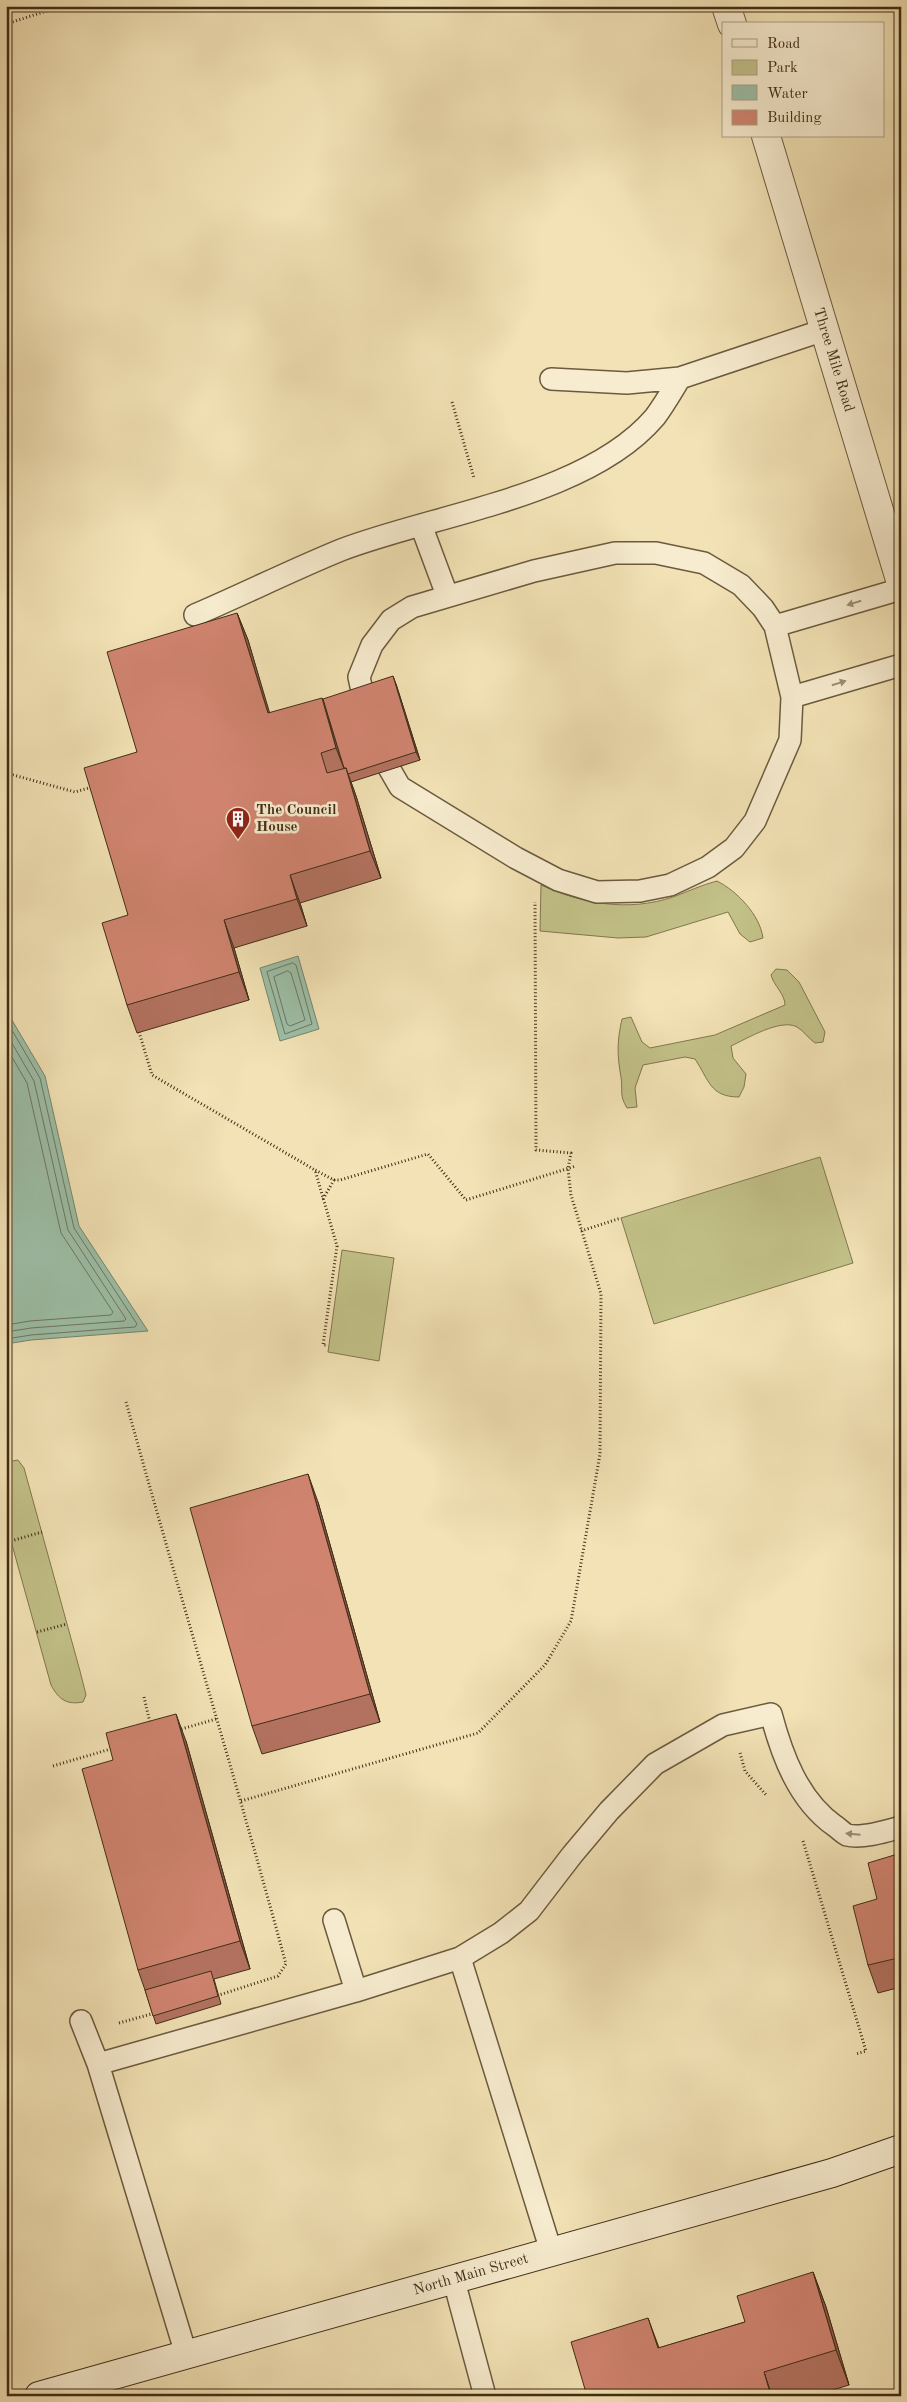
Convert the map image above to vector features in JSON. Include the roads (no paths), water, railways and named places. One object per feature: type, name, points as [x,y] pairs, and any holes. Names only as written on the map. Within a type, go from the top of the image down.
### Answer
[{"type":"main road","points":[[726,6],[731,22]]},
{"type":"main road","name":"Three Mile Road","points":[[767,138],[901,583]]},
{"type":"main road","name":"North Main Street","points":[[39,2396],[68,2392],[186,2354],[454,2281],[551,2251],[832,2173],[901,2149]]},
{"type":"lane","points":[[551,379],[627,383],[680,378],[824,330]]},
{"type":"lane","points":[[195,615],[341,550],[526,493],[580,472],[618,448],[655,417],[680,378]]},
{"type":"lane","points":[[421,525],[447,595]]},
{"type":"lane","points":[[615,553],[656,553],[704,563],[741,584],[763,608],[775,626],[792,697],[790,740],[754,821],[734,848],[708,867],[670,885],[640,891],[597,892],[558,880],[400,786],[382,756],[367,714],[359,677],[372,645],[391,620],[412,607],[447,595],[534,570],[615,553]]},
{"type":"lane","points":[[775,626],[901,589]]},
{"type":"lane","points":[[792,697],[901,665]]},
{"type":"lane","points":[[98,2064],[356,1991],[460,1958],[501,1933],[529,1911],[603,1818],[655,1764],[723,1725],[732,1722],[771,1714],[779,1744],[796,1782],[823,1818],[848,1835],[873,1834],[901,1827]]},
{"type":"lane","points":[[334,1920],[356,1991]]},
{"type":"lane","points":[[460,1958],[551,2251]]},
{"type":"lane","points":[[81,2021],[98,2064],[186,2354]]},
{"type":"lane","points":[[454,2281],[484,2396]]},
{"type":"water","points":[[298,956],[319,1029],[280,1041],[260,968]]},
{"type":"water","points":[[6,1010],[45,1076],[79,1226],[148,1331],[31,1340],[6,1344]]},
{"type":"place","name":"The Council House","points":[[238,840]]}]
